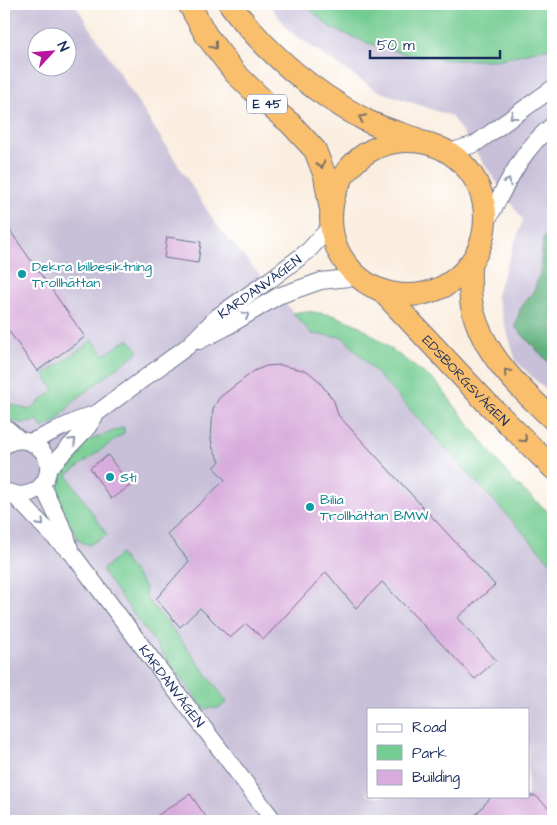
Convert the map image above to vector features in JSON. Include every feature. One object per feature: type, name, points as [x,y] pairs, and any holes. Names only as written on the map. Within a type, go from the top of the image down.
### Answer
[{"type":"highway","name":"E 45","points":[[189,4],[206,35],[235,73],[290,123],[315,150],[325,176],[333,236],[345,263],[358,277],[381,290],[400,295],[430,292],[448,284],[470,264],[480,245],[485,225],[485,211],[477,184],[465,166],[449,152],[437,146],[361,118],[309,84],[267,48],[230,4]]},
{"type":"highway","name":"E 45","points":[[331,217],[338,184],[353,163],[374,148],[392,142],[411,140],[424,142]]},
{"type":"highway","name":"E 45","points":[[470,264],[472,306],[487,345],[530,398],[553,420]]},
{"type":"highway","name":"EDSBORGSVÄGEN","points":[[381,290],[486,402],[553,468]]},
{"type":"street","points":[[449,152],[475,144],[553,88]]},
{"type":"street","points":[[485,225],[511,176],[530,147],[553,125]]},
{"type":"street","name":"KARDANVÄGEN","points":[[48,469],[88,427],[98,413],[188,346],[218,316],[308,251],[331,217]]},
{"type":"street","name":"KARDANVÄGEN","points":[[188,346],[225,328],[278,296],[321,281],[358,277]]},
{"type":"street","name":"KARDANVÄGEN","points":[[4,446],[53,433],[83,417],[98,413]]},
{"type":"street","points":[[4,426],[44,452],[48,469],[42,485],[34,492],[28,494],[8,492]]},
{"type":"street","name":"KARDANVÄGEN","points":[[42,485],[72,552]]},
{"type":"street","name":"KARDANVÄGEN","points":[[8,492],[27,508],[58,541],[72,552],[274,821]]},
{"type":"shaded area","points":[[4,4],[75,4],[218,227],[312,334],[343,337],[553,565],[553,821],[4,821]]},
{"type":"shaded area","points":[[269,4],[553,4],[553,397],[516,361],[496,295],[523,220],[451,116],[375,90],[289,31]]},
{"type":"green space","points":[[304,4],[553,4],[553,47],[497,60],[448,60],[409,55],[365,42],[331,28]]},
{"type":"green space","points":[[553,228],[553,367],[515,327],[520,309],[534,290],[540,273],[543,239]]},
{"type":"green space","points":[[306,311],[333,315],[360,326],[437,383],[513,481],[553,516],[553,565],[343,337],[312,334],[293,313]]},
{"type":"green space","points":[[128,339],[139,351],[75,400],[57,421],[42,428],[38,420],[21,423],[4,416],[4,401],[29,410],[54,390],[44,375],[93,340],[104,355]]},
{"type":"green space","points":[[124,427],[124,433],[67,475],[107,535],[89,545],[79,541],[59,502],[57,483],[66,458],[80,444]]},
{"type":"green space","points":[[120,554],[145,587],[146,598],[173,629],[227,702],[219,708],[204,709],[104,574],[103,569]]},
{"type":"building","name":"Dekra bilbesiktning Trollhättan","points":[[4,222],[85,337],[37,371],[4,324]]},
{"type":"building","points":[[167,237],[201,242],[198,263],[164,258]]},
{"type":"building","name":"Bilia Trollhättan BMW","points":[[280,365],[307,371],[318,380],[334,401],[338,415],[495,585],[457,618],[496,660],[475,679],[382,582],[356,608],[326,572],[264,639],[246,624],[230,638],[200,608],[180,627],[156,599],[189,561],[167,534],[225,480],[214,468],[220,461],[213,449],[211,439],[213,409],[219,398],[254,371],[266,366]]},
{"type":"building","name":"St1","points":[[108,455],[130,486],[111,499],[90,468]]},
{"type":"building","points":[[190,794],[209,821],[149,821]]},
{"type":"building","points":[[530,796],[536,796],[553,812],[553,821],[470,821],[490,798],[530,798]]},
{"type":"place","name":"Dekra bilbesiktning Trollhättan","points":[[22,274]]},
{"type":"place","name":"St1","points":[[110,477]]},
{"type":"place","name":"Bilia Trollhättan BMW","points":[[310,507]]}]
